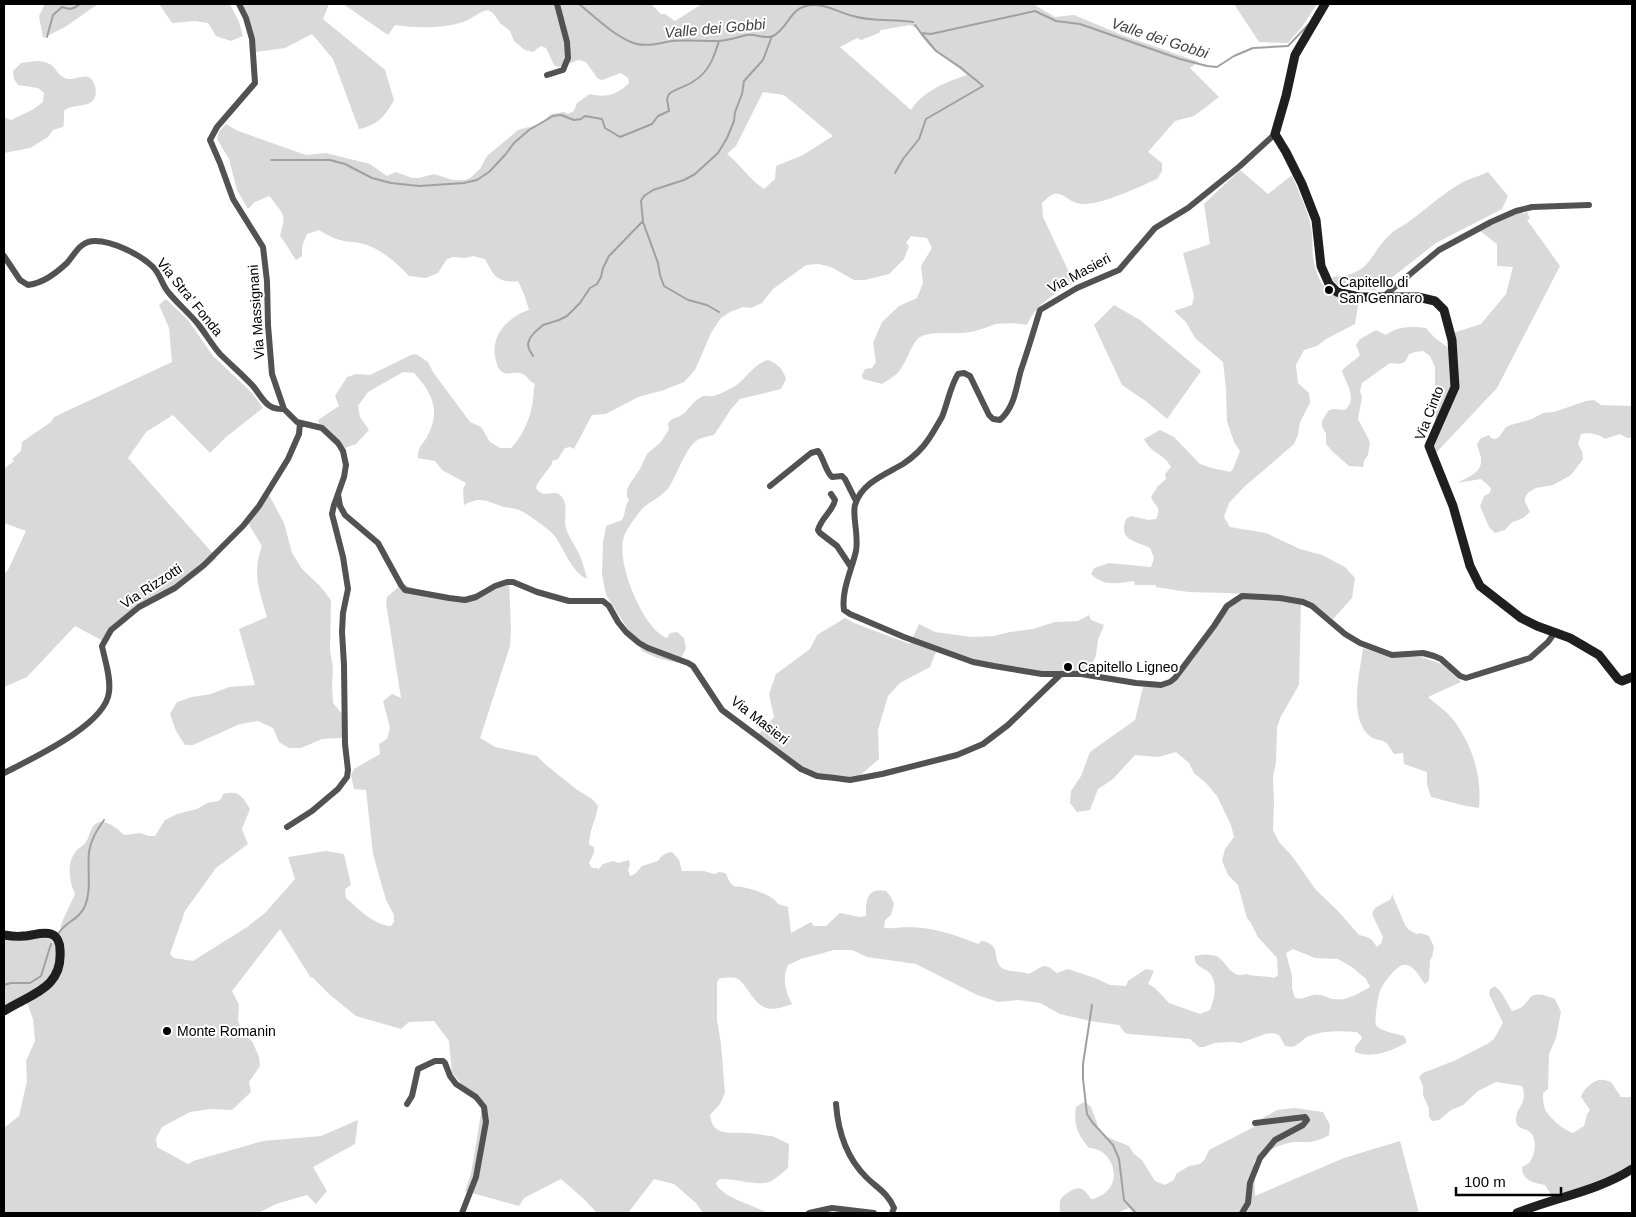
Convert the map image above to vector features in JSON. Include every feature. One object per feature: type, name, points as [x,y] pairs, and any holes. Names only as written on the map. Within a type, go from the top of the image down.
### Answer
[{"type":"street","name":"Via Massignani","points":[[238,4],[246,18],[252,38],[255,83],[217,126],[210,140],[233,200],[263,247],[267,281],[272,374],[284,409]]},
{"type":"street","points":[[547,75],[563,70],[568,58],[567,42],[557,4]]},
{"type":"street","points":[[1275,134],[1295,56],[1325,4]]},
{"type":"street","name":"Via Cinto","points":[[1275,134],[1302,184],[1316,220],[1321,266],[1329,284],[1337,292],[1359,297],[1418,297],[1435,302],[1444,310],[1452,340],[1455,387],[1429,446],[1453,506],[1476,580],[1485,591],[1521,618],[1570,638],[1599,655],[1618,679],[1622,681],[1632,676]]},
{"type":"street","name":"Via Masieri","points":[[856,501],[872,482],[904,463],[928,441],[941,418],[952,383],[958,374],[964,373],[970,376],[989,415],[993,419],[1000,420],[1006,415],[1014,398],[1040,310],[1077,288],[1119,270],[1155,228],[1188,208],[1240,166],[1275,134]]},
{"type":"street","points":[[1384,296],[1439,250],[1491,222],[1516,211],[1532,207],[1589,205]]},
{"type":"street","name":"Via Stra' Fonda","points":[[4,256],[20,280],[28,285],[40,283],[54,274],[67,263],[79,247],[87,242],[96,241],[115,244],[126,250],[154,267],[167,291],[198,323],[220,353],[253,386],[265,402],[273,409],[284,409],[300,423]]},
{"type":"street","points":[[287,827],[312,811],[338,789],[347,777],[348,770],[345,744],[345,674],[342,632],[343,613],[348,589],[343,557],[332,514],[346,465],[343,451],[338,443],[322,428],[300,423]]},
{"type":"street","name":"Via Rizzotti","points":[[4,773],[77,732],[99,714],[109,694],[108,676],[102,646],[111,630],[139,607],[175,588],[204,565],[243,526],[260,506],[288,459],[299,434],[300,423]]},
{"type":"street","points":[[770,486],[810,452],[818,451],[824,459],[828,474],[832,477],[842,476],[856,501],[854,508],[858,538],[843,604],[844,610],[904,637],[973,662],[1042,674],[1081,674],[1162,685],[1175,678],[1227,606],[1242,596],[1280,598],[1303,602],[1312,606],[1345,634],[1360,643],[1392,655],[1423,653],[1434,656],[1441,659],[1460,676],[1466,678],[1530,658],[1548,642],[1555,632]]},
{"type":"street","name":"Via Masieri","points":[[338,494],[340,506],[345,516],[378,542],[400,585],[405,590],[465,600],[495,586],[513,582],[537,592],[569,601],[603,602],[609,606],[618,622],[631,637],[648,648],[688,663],[698,673],[722,710],[801,769],[816,776],[850,780],[957,755],[983,744],[1008,725],[1061,674]]},
{"type":"street","points":[[831,494],[835,504],[819,525],[818,530],[837,546],[851,567]]},
{"type":"street","points":[[4,935],[21,937],[44,933],[53,934],[60,946],[61,962],[56,974],[45,988],[4,1011]]},
{"type":"street","points":[[407,1104],[412,1096],[418,1069],[435,1061],[443,1061],[456,1084],[476,1097],[484,1107],[486,1122],[476,1177],[462,1213]]},
{"type":"street","points":[[836,1104],[837,1122],[845,1147],[862,1173],[879,1187],[887,1197],[894,1208],[892,1213]]},
{"type":"street","points":[[1242,1213],[1248,1203],[1250,1183],[1260,1158],[1275,1140],[1303,1125],[1307,1120],[1305,1117],[1255,1122]]},
{"type":"street","points":[[1517,1213],[1555,1199],[1597,1187],[1632,1169]]},
{"type":"street","points":[[809,1213],[832,1208],[874,1213]]},
{"type":"shaded area","points":[[45,4],[98,4],[65,27],[43,38],[39,16]]},
{"type":"shaded area","points":[[159,4],[230,4],[239,22],[243,36],[231,41],[216,36],[208,23],[195,21],[172,23]]},
{"type":"shaded area","points":[[242,4],[329,4],[323,19],[385,70],[394,100],[387,111],[376,122],[359,129],[333,59],[312,34],[285,48],[256,52]]},
{"type":"shaded area","points":[[343,4],[651,4],[661,14],[665,14],[675,21],[702,4],[1033,4],[1055,17],[1074,15],[1122,35],[1199,62],[1190,68],[1219,97],[1194,116],[1175,121],[1148,152],[1162,163],[1162,171],[1157,179],[1120,195],[1091,204],[1076,203],[1058,194],[1054,194],[1042,203],[1043,217],[1074,283],[1053,295],[1041,305],[1027,325],[1012,323],[996,324],[977,331],[925,335],[917,339],[903,366],[892,378],[882,384],[863,379],[862,375],[865,369],[872,368],[876,362],[873,343],[882,322],[899,306],[917,298],[923,283],[921,266],[932,248],[927,238],[911,236],[906,243],[909,246],[904,259],[889,274],[865,280],[854,280],[831,267],[819,264],[806,265],[773,289],[762,303],[751,308],[743,307],[721,318],[711,333],[695,370],[684,382],[638,397],[606,414],[592,415],[574,449],[570,447],[565,448],[558,459],[552,461],[552,464],[536,488],[539,492],[546,494],[556,493],[562,497],[566,508],[566,528],[580,556],[587,579],[572,565],[554,535],[536,520],[519,510],[483,500],[464,505],[463,489],[466,483],[442,470],[435,461],[418,458],[419,450],[431,428],[434,411],[433,403],[426,388],[414,373],[403,372],[368,392],[358,406],[360,417],[369,430],[356,444],[345,448],[319,424],[318,420],[339,406],[335,396],[347,377],[356,374],[370,375],[416,354],[428,362],[433,372],[470,422],[481,427],[490,442],[500,448],[511,448],[523,432],[528,419],[535,384],[522,374],[507,374],[503,372],[498,366],[495,356],[494,348],[503,327],[515,317],[529,310],[518,281],[501,280],[494,274],[485,259],[473,256],[447,259],[438,273],[426,278],[409,276],[393,260],[374,248],[360,243],[337,239],[319,230],[307,234],[302,246],[302,256],[296,260],[280,236],[283,220],[282,213],[269,196],[255,202],[248,209],[237,190],[229,159],[217,139],[219,132],[226,124],[238,131],[306,155],[326,153],[370,164],[387,176],[396,172],[412,178],[434,174],[453,180],[465,180],[480,169],[487,156],[518,130],[540,124],[551,114],[564,112],[568,114],[574,111],[577,103],[590,94],[601,96],[616,93],[629,83],[628,78],[621,73],[602,80],[598,79],[586,62],[579,60],[558,67],[554,65],[546,48],[541,46],[533,52],[525,50],[514,41],[510,31],[488,10],[463,22],[446,26],[395,25],[388,35]],"holes":[[[910,25],[917,28],[921,36],[933,49],[967,75],[928,92],[911,110],[840,47],[857,38],[861,40],[879,33],[881,30]],[[763,92],[784,95],[833,136],[803,155],[776,166],[775,179],[764,189],[727,154],[736,146]]]},
{"type":"shaded area","points":[[1234,4],[1317,4],[1302,27],[1288,43],[1259,42]]},
{"type":"shaded area","points":[[37,61],[49,63],[65,78],[89,77],[95,86],[95,97],[93,101],[85,105],[71,107],[64,111],[63,127],[53,130],[48,137],[30,148],[4,153],[4,117],[11,120],[32,110],[43,102],[44,93],[38,88],[18,85],[14,79],[13,71],[21,63]]},
{"type":"shaded area","points":[[1240,170],[1268,194],[1292,175],[1311,226],[1313,257],[1322,283],[1327,289],[1340,297],[1359,300],[1355,324],[1326,339],[1317,346],[1304,350],[1296,365],[1298,383],[1309,393],[1310,403],[1300,422],[1294,444],[1244,487],[1229,503],[1224,517],[1230,527],[1266,533],[1300,549],[1322,555],[1345,567],[1355,578],[1352,598],[1333,619],[1314,604],[1278,596],[1188,592],[1156,587],[1156,585],[1135,585],[1134,581],[1111,583],[1101,581],[1091,574],[1094,568],[1109,563],[1151,567],[1154,558],[1150,548],[1129,539],[1124,532],[1124,526],[1126,519],[1131,516],[1148,520],[1156,519],[1158,509],[1151,497],[1158,486],[1166,479],[1165,474],[1171,467],[1165,459],[1150,448],[1144,439],[1160,430],[1174,437],[1200,464],[1230,472],[1240,451],[1234,442],[1227,421],[1223,362],[1195,338],[1186,322],[1174,311],[1192,305],[1194,296],[1183,253],[1210,244],[1204,204]]},
{"type":"shaded area","points":[[1488,172],[1508,196],[1502,209],[1436,243],[1376,290],[1343,287],[1337,285],[1332,279],[1333,277],[1347,275],[1364,267],[1394,231],[1456,186]]},
{"type":"shaded area","points":[[1522,212],[1523,214],[1527,212],[1530,219],[1527,220],[1560,266],[1497,388],[1433,456],[1430,445],[1435,433],[1435,367],[1430,356],[1423,351],[1415,352],[1409,354],[1405,362],[1400,364],[1390,363],[1362,383],[1360,391],[1362,397],[1358,419],[1370,442],[1368,455],[1363,467],[1349,466],[1326,444],[1326,434],[1322,421],[1328,411],[1333,409],[1345,410],[1351,401],[1350,391],[1342,371],[1360,355],[1356,345],[1360,339],[1376,330],[1386,335],[1405,327],[1426,328],[1434,337],[1455,353],[1453,333],[1481,324],[1506,294],[1513,267],[1497,266],[1497,244],[1480,231]]},
{"type":"shaded area","points":[[166,299],[188,320],[213,356],[252,393],[263,408],[226,437],[210,453],[173,415],[146,432],[128,458],[217,558],[199,574],[173,591],[138,609],[103,641],[75,626],[27,677],[4,687],[4,574],[8,570],[26,531],[4,523],[4,469],[14,461],[12,459],[21,451],[22,442],[51,422],[54,417],[172,362],[169,328],[159,305]]},
{"type":"shaded area","points":[[1114,305],[1140,320],[1201,371],[1167,419],[1147,402],[1122,385],[1094,325]]},
{"type":"shaded area","points":[[768,360],[780,367],[785,375],[786,379],[781,389],[740,399],[714,435],[701,438],[694,443],[686,454],[669,487],[663,494],[642,509],[625,534],[622,545],[623,559],[632,592],[640,608],[658,632],[667,638],[670,633],[677,632],[684,638],[686,649],[678,663],[657,658],[642,651],[606,595],[602,574],[603,543],[606,526],[622,520],[629,500],[627,490],[629,485],[647,454],[661,442],[669,429],[668,424],[671,420],[681,416],[700,398],[716,395],[735,386],[754,368]]},
{"type":"shaded area","points":[[1594,400],[1601,405],[1632,406],[1632,438],[1627,438],[1620,434],[1605,439],[1594,434],[1581,434],[1578,444],[1582,451],[1583,459],[1571,475],[1553,485],[1536,488],[1529,492],[1525,497],[1525,502],[1530,512],[1523,518],[1511,523],[1505,530],[1495,533],[1489,527],[1480,506],[1484,496],[1490,493],[1491,488],[1481,479],[1457,483],[1476,472],[1481,465],[1477,444],[1481,438],[1489,435],[1495,439],[1499,437],[1506,427],[1511,425],[1532,419],[1543,413],[1554,412]]},
{"type":"shaded area","points":[[269,495],[284,523],[292,553],[302,569],[320,586],[331,600],[330,651],[333,667],[333,703],[342,714],[343,738],[322,739],[301,748],[289,748],[279,742],[273,728],[258,721],[240,724],[193,745],[185,745],[176,731],[170,714],[177,702],[211,694],[229,687],[255,685],[239,629],[267,617],[259,590],[257,573],[262,546],[248,523]]},
{"type":"shaded area","points":[[509,579],[510,646],[480,738],[495,747],[537,756],[576,789],[592,799],[598,806],[589,840],[589,845],[594,847],[594,853],[589,863],[592,868],[597,868],[598,870],[603,864],[629,860],[628,870],[630,876],[635,874],[642,866],[658,861],[667,853],[672,852],[679,860],[682,871],[704,871],[714,874],[719,872],[725,873],[734,886],[762,893],[772,898],[778,904],[788,907],[791,933],[811,922],[814,926],[826,926],[840,913],[860,917],[866,916],[867,900],[871,893],[880,890],[886,891],[894,904],[891,915],[885,920],[884,928],[917,927],[948,933],[978,944],[982,941],[995,949],[997,961],[1002,968],[1029,974],[1043,966],[1049,967],[1057,973],[1068,969],[1110,985],[1126,986],[1128,981],[1146,969],[1154,971],[1148,984],[1155,988],[1169,1003],[1200,1014],[1210,1010],[1215,988],[1211,975],[1196,963],[1195,956],[1216,956],[1236,974],[1274,978],[1278,975],[1277,958],[1258,937],[1247,918],[1238,885],[1228,875],[1222,861],[1225,849],[1234,837],[1231,825],[1217,796],[1194,773],[1189,763],[1176,752],[1158,757],[1135,755],[1113,779],[1098,789],[1090,810],[1077,812],[1070,803],[1071,791],[1081,776],[1090,752],[1135,720],[1143,687],[1172,685],[1217,625],[1234,597],[1274,599],[1301,604],[1299,685],[1280,718],[1277,728],[1276,763],[1273,777],[1273,830],[1279,842],[1292,856],[1316,890],[1359,935],[1372,940],[1377,947],[1381,943],[1383,937],[1372,914],[1375,908],[1391,899],[1392,894],[1409,930],[1416,934],[1420,933],[1429,936],[1434,947],[1430,960],[1429,980],[1425,984],[1412,967],[1402,965],[1387,979],[1378,998],[1376,1025],[1384,1031],[1404,1036],[1406,1043],[1381,1053],[1361,1054],[1355,1052],[1355,1047],[1362,1037],[1357,1032],[1338,1031],[1306,1037],[1297,1045],[1290,1047],[1285,1046],[1279,1035],[1273,1033],[1241,1043],[1214,1043],[1199,1047],[1190,1039],[1125,1033],[1119,1025],[1060,1014],[1040,1003],[1018,1000],[998,1002],[977,995],[916,964],[867,957],[852,950],[834,950],[801,959],[788,965],[785,984],[792,1004],[784,1007],[771,1009],[761,1005],[736,978],[720,978],[717,982],[717,1020],[725,1093],[720,1104],[710,1115],[714,1127],[729,1133],[753,1133],[776,1137],[789,1144],[788,1168],[771,1181],[757,1183],[720,1179],[716,1183],[730,1197],[767,1213],[703,1213],[696,1203],[674,1184],[654,1179],[628,1213],[597,1213],[561,1179],[524,1198],[519,1206],[465,1191],[471,1174],[482,1107],[452,1073],[449,1041],[434,1021],[409,1022],[401,1029],[356,1016],[311,978],[280,929],[232,991],[239,1005],[238,1021],[253,1043],[259,1057],[260,1066],[249,1082],[251,1092],[232,1110],[210,1109],[190,1112],[162,1127],[156,1138],[157,1147],[188,1164],[263,1141],[321,1136],[358,1120],[355,1144],[313,1167],[327,1191],[316,1204],[307,1195],[276,1204],[258,1213],[4,1213],[4,1128],[19,1116],[27,1081],[26,1061],[35,1041],[33,1019],[26,1000],[4,1010],[4,934],[42,937],[50,939],[56,945],[62,922],[75,894],[70,878],[71,860],[77,850],[88,839],[95,824],[104,822],[124,835],[140,833],[155,836],[165,820],[177,814],[197,809],[207,803],[218,801],[223,794],[228,793],[242,797],[250,809],[242,829],[248,844],[216,868],[185,911],[170,954],[174,958],[193,961],[247,927],[265,913],[295,879],[288,857],[326,851],[344,854],[351,885],[345,889],[346,898],[372,920],[391,926],[394,922],[394,915],[386,900],[373,854],[366,790],[354,789],[351,775],[354,769],[380,754],[379,744],[387,739],[390,728],[383,701],[392,694],[401,698],[386,603],[387,597],[403,583],[409,587],[428,592],[462,597],[474,594]],"holes":[[[1293,949],[1315,958],[1338,959],[1352,967],[1366,979],[1370,987],[1346,999],[1335,999],[1318,995],[1311,995],[1301,999],[1295,998],[1286,953]]]},
{"type":"shaded area","points":[[1089,615],[1091,620],[1104,625],[1098,640],[1096,655],[1087,677],[1022,674],[979,665],[936,652],[930,667],[900,683],[888,696],[878,730],[879,759],[858,777],[821,780],[817,773],[805,769],[758,735],[774,717],[769,694],[776,674],[810,649],[817,635],[845,618],[910,644],[919,624],[935,632],[972,637],[994,636],[1033,629],[1055,622],[1078,621]]},
{"type":"shaded area","points":[[1363,648],[1387,656],[1421,657],[1442,664],[1461,682],[1428,697],[1452,718],[1467,742],[1475,763],[1479,785],[1479,808],[1431,797],[1427,784],[1427,772],[1404,764],[1403,753],[1394,754],[1385,742],[1372,738],[1365,731],[1360,723],[1357,702],[1358,679]]},
{"type":"shaded area","points":[[1495,986],[1501,992],[1512,1011],[1524,1005],[1533,996],[1538,995],[1555,999],[1561,1012],[1556,1038],[1549,1054],[1548,1089],[1543,1093],[1545,1109],[1557,1123],[1573,1133],[1584,1126],[1590,1110],[1581,1097],[1588,1087],[1596,1081],[1611,1082],[1621,1097],[1632,1097],[1632,1164],[1594,1185],[1552,1196],[1545,1185],[1526,1178],[1522,1167],[1529,1163],[1533,1156],[1535,1143],[1530,1132],[1521,1128],[1516,1123],[1516,1116],[1524,1097],[1522,1086],[1496,1082],[1478,1091],[1463,1105],[1451,1110],[1439,1120],[1432,1121],[1429,1117],[1429,1109],[1423,1095],[1423,1086],[1419,1077],[1423,1073],[1456,1060],[1494,1039],[1503,1023],[1489,994],[1490,989]]},
{"type":"shaded area","points":[[1084,1102],[1091,1107],[1098,1130],[1102,1135],[1129,1146],[1134,1154],[1142,1160],[1155,1181],[1165,1185],[1174,1180],[1176,1174],[1189,1166],[1200,1164],[1205,1159],[1209,1150],[1254,1127],[1261,1119],[1277,1110],[1295,1108],[1323,1112],[1330,1125],[1329,1135],[1312,1142],[1285,1144],[1257,1158],[1254,1162],[1255,1196],[1344,1158],[1400,1141],[1419,1213],[1134,1213],[1129,1208],[1117,1213],[1060,1213],[1061,1199],[1073,1190],[1079,1188],[1086,1192],[1091,1199],[1094,1199],[1109,1189],[1113,1182],[1113,1167],[1109,1160],[1104,1154],[1089,1148],[1077,1129],[1075,1119],[1076,1107]]},
{"type":"waterway","name":"Valle dei Gobbi","points":[[47,37],[53,15],[62,7],[72,8],[80,4]]},
{"type":"waterway","name":"Valle dei Gobbi","points":[[579,4],[617,35],[641,45],[672,41],[721,41],[747,35],[770,37],[779,32],[799,9],[813,5],[828,7],[860,18],[913,22]]},
{"type":"waterway","name":"Valle dei Gobbi","points":[[915,25],[921,33],[931,34],[1035,11],[1056,21],[1080,24],[1180,59],[1217,67],[1234,56],[1253,48],[1288,46],[1309,24]]},
{"type":"waterway","points":[[895,173],[903,159],[919,139],[926,119],[983,86],[960,67],[936,51],[921,33]]},
{"type":"waterway","points":[[533,356],[528,344],[534,333],[543,325],[567,316],[580,303],[590,288],[597,284],[609,256],[643,221],[641,201],[644,196],[653,190],[684,180],[695,174],[718,153],[734,121],[744,81],[763,60],[772,36]]},
{"type":"waterway","points":[[271,160],[330,160],[345,164],[372,178],[391,183],[419,186],[464,183],[477,180],[489,172],[514,143],[529,130],[553,116],[561,115],[574,120],[585,116],[602,119],[605,128],[620,137],[652,124],[658,116],[669,111],[667,99],[669,94],[691,83],[704,73],[713,58],[719,41]]},
{"type":"waterway","points":[[643,222],[664,286],[688,300],[707,305],[719,312]]},
{"type":"waterway","points":[[58,934],[64,926],[80,914],[85,906],[88,893],[90,847],[104,820]]},
{"type":"waterway","points":[[4,985],[30,983],[41,976],[51,944]]},
{"type":"waterway","points":[[1092,1005],[1083,1064],[1087,1114],[1113,1145],[1119,1159],[1124,1200],[1136,1213]]},
{"type":"place","name":"Capitello di San Gennaro","points":[[1329,290]]},
{"type":"place","name":"Capitello Ligneo","points":[[1068,667]]},
{"type":"place","name":"Monte Romanin","points":[[167,1031]]}]
